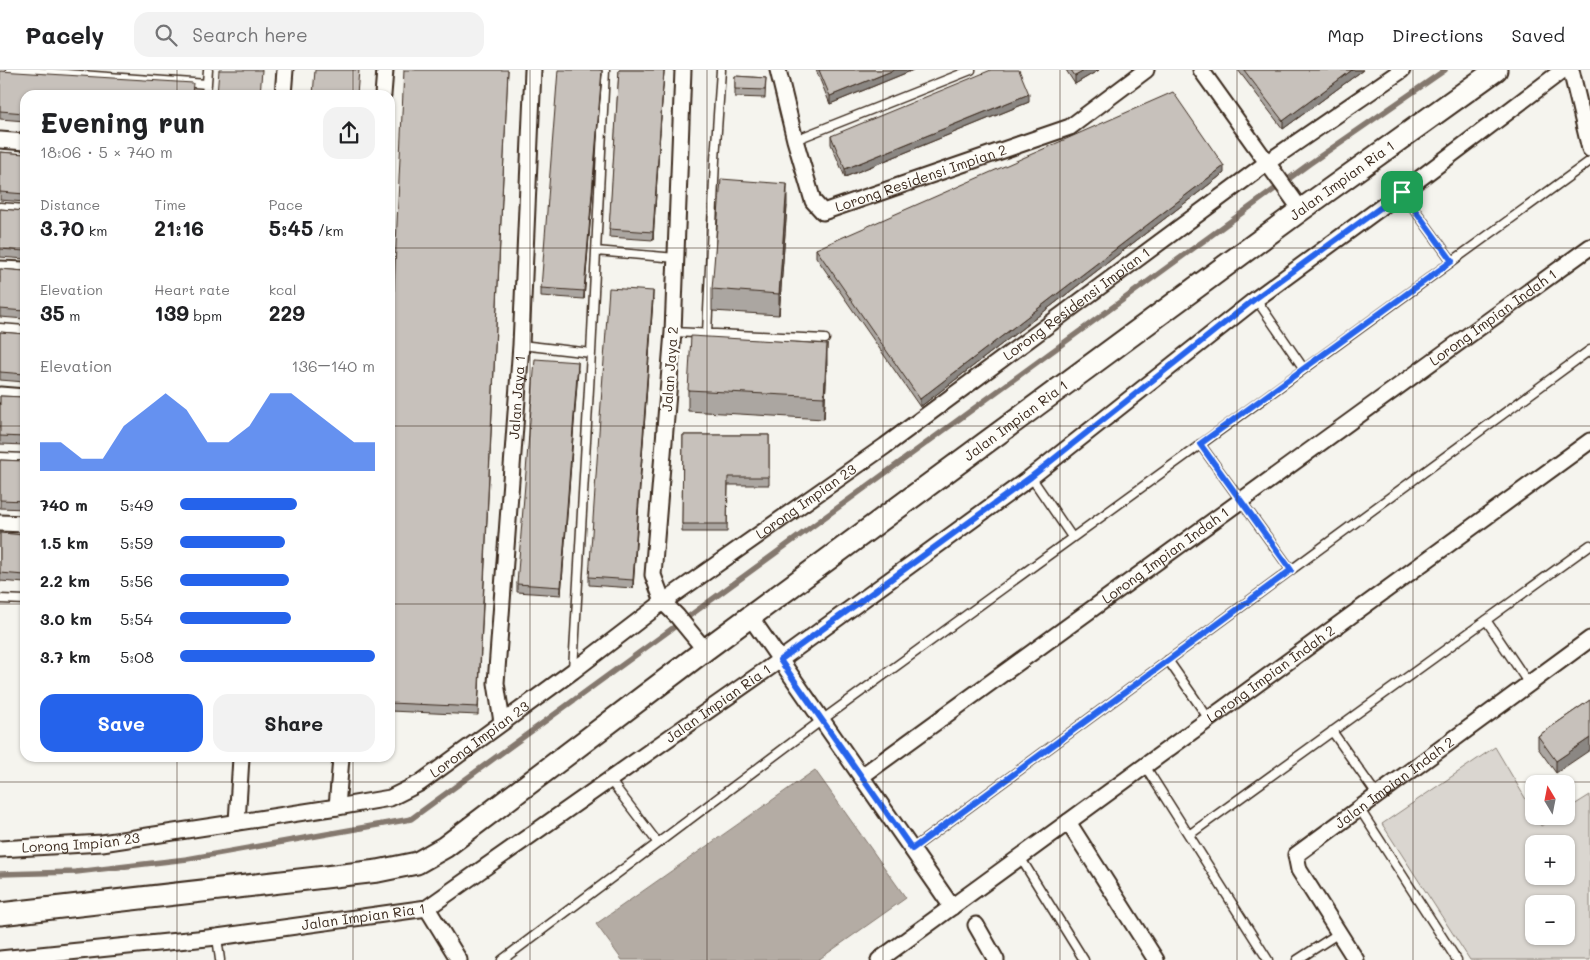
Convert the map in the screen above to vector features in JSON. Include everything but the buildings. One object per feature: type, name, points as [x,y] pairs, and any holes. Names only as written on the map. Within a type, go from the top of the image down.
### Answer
[{"type":"street","points":[[283,90],[285,70]]},
{"type":"street","points":[[383,90],[385,70]]},
{"type":"street","name":"Jalan Jaya 1","points":[[502,722],[496,683],[521,345],[533,70]]},
{"type":"street","name":"Jalan Jaya 2","points":[[683,70],[673,332],[653,574],[663,602],[706,650]]},
{"type":"street","name":"Lorong Residensi Impian 2","points":[[778,70],[795,140],[813,200],[823,212],[1070,127],[1146,70]]},
{"type":"street","points":[[1201,70],[1295,201]]},
{"type":"street","name":"Lorong Residensi Impian 1","points":[[885,446],[1272,167],[1402,70]]},
{"type":"street","name":"Jalan Impian Ria 1","points":[[0,914],[378,871],[417,863],[445,847],[751,618],[1295,201],[1496,70]]},
{"type":"street","name":"Jalan Impian Ria 1","points":[[0,959],[216,937],[427,908],[780,660],[1031,477],[1256,298],[1402,192],[1562,70]]},
{"type":"street","points":[[1571,70],[1590,149]]},
{"type":"street","points":[[0,140],[20,142]]},
{"type":"street","name":"Lorong Impian Indah 1","points":[[862,776],[1590,248]]},
{"type":"street","points":[[0,269],[20,270]]},
{"type":"street","points":[[0,395],[20,397]]},
{"type":"street","name":"Lorong Impian Indah 2","points":[[879,960],[894,952],[1020,857],[1590,442]]},
{"type":"street","name":"Lorong Impian 23","points":[[0,849],[102,843],[390,798],[420,783],[663,602],[885,446]]},
{"type":"street","points":[[0,523],[20,524]]},
{"type":"street","points":[[751,618],[952,907]]},
{"type":"street","name":"Jalan Impian Indah 2","points":[[1356,960],[1299,870],[1296,855],[1590,639]]},
{"type":"street","points":[[237,822],[241,762]]},
{"type":"street","points":[[337,807],[341,762]]},
{"type":"street","points":[[1068,822],[1156,960]]},
{"type":"street","points":[[427,908],[459,960]]},
{"type":"street","points":[[976,925],[996,960]]},
{"type":"lane","points":[[10,70],[207,84]]},
{"type":"lane","points":[[206,90],[208,70]]},
{"type":"lane","points":[[573,670],[605,70]]},
{"type":"lane","points":[[707,333],[715,160],[722,70]]},
{"type":"lane","points":[[795,140],[971,70]]},
{"type":"lane","points":[[502,960],[822,720],[1590,161]]},
{"type":"lane","points":[[1402,192],[1452,261]]},
{"type":"lane","points":[[0,207],[20,209]]},
{"type":"lane","points":[[596,251],[676,258]]},
{"type":"lane","points":[[1256,298],[1304,369]]},
{"type":"lane","points":[[0,328],[20,330]]},
{"type":"lane","points":[[673,332],[825,339]]},
{"type":"lane","points":[[521,345],[591,353]]},
{"type":"lane","points":[[912,849],[1590,350]]},
{"type":"lane","points":[[1200,444],[1291,570]]},
{"type":"lane","points":[[0,457],[20,458]]},
{"type":"lane","points":[[1031,477],[1072,537]]},
{"type":"lane","points":[[1189,835],[1590,545]]},
{"type":"lane","points":[[0,598],[20,600]]},
{"type":"lane","points":[[1486,620],[1529,684]]},
{"type":"lane","points":[[1168,660],[1209,719]]},
{"type":"lane","points":[[1332,731],[1377,795]]},
{"type":"lane","points":[[1145,766],[1268,960]]},
{"type":"lane","points":[[610,780],[658,842]]},
{"type":"lane","points":[[1359,808],[1457,960]]},
{"type":"lane","points":[[1020,857],[1084,960]]},
{"type":"lane","points":[[1298,960],[1339,933]]},
{"type":"lane","points":[[216,937],[220,960]]},
{"type":"shaded area","points":[[1495,747],[1525,798],[1525,825],[1575,825],[1575,804],[1590,795],[1590,960],[1470,960],[1382,824]]},
{"type":"shaded area","points":[[815,770],[906,898],[818,960],[622,960],[596,924]]},
{"type":"waterway","points":[[0,874],[76,872],[187,859],[411,819],[1309,164],[1445,70]]},
{"type":"route","points":[[1402,192],[1452,261],[1200,444],[1291,570],[912,849],[780,660],[1031,477],[1256,298],[1402,192]]}]
